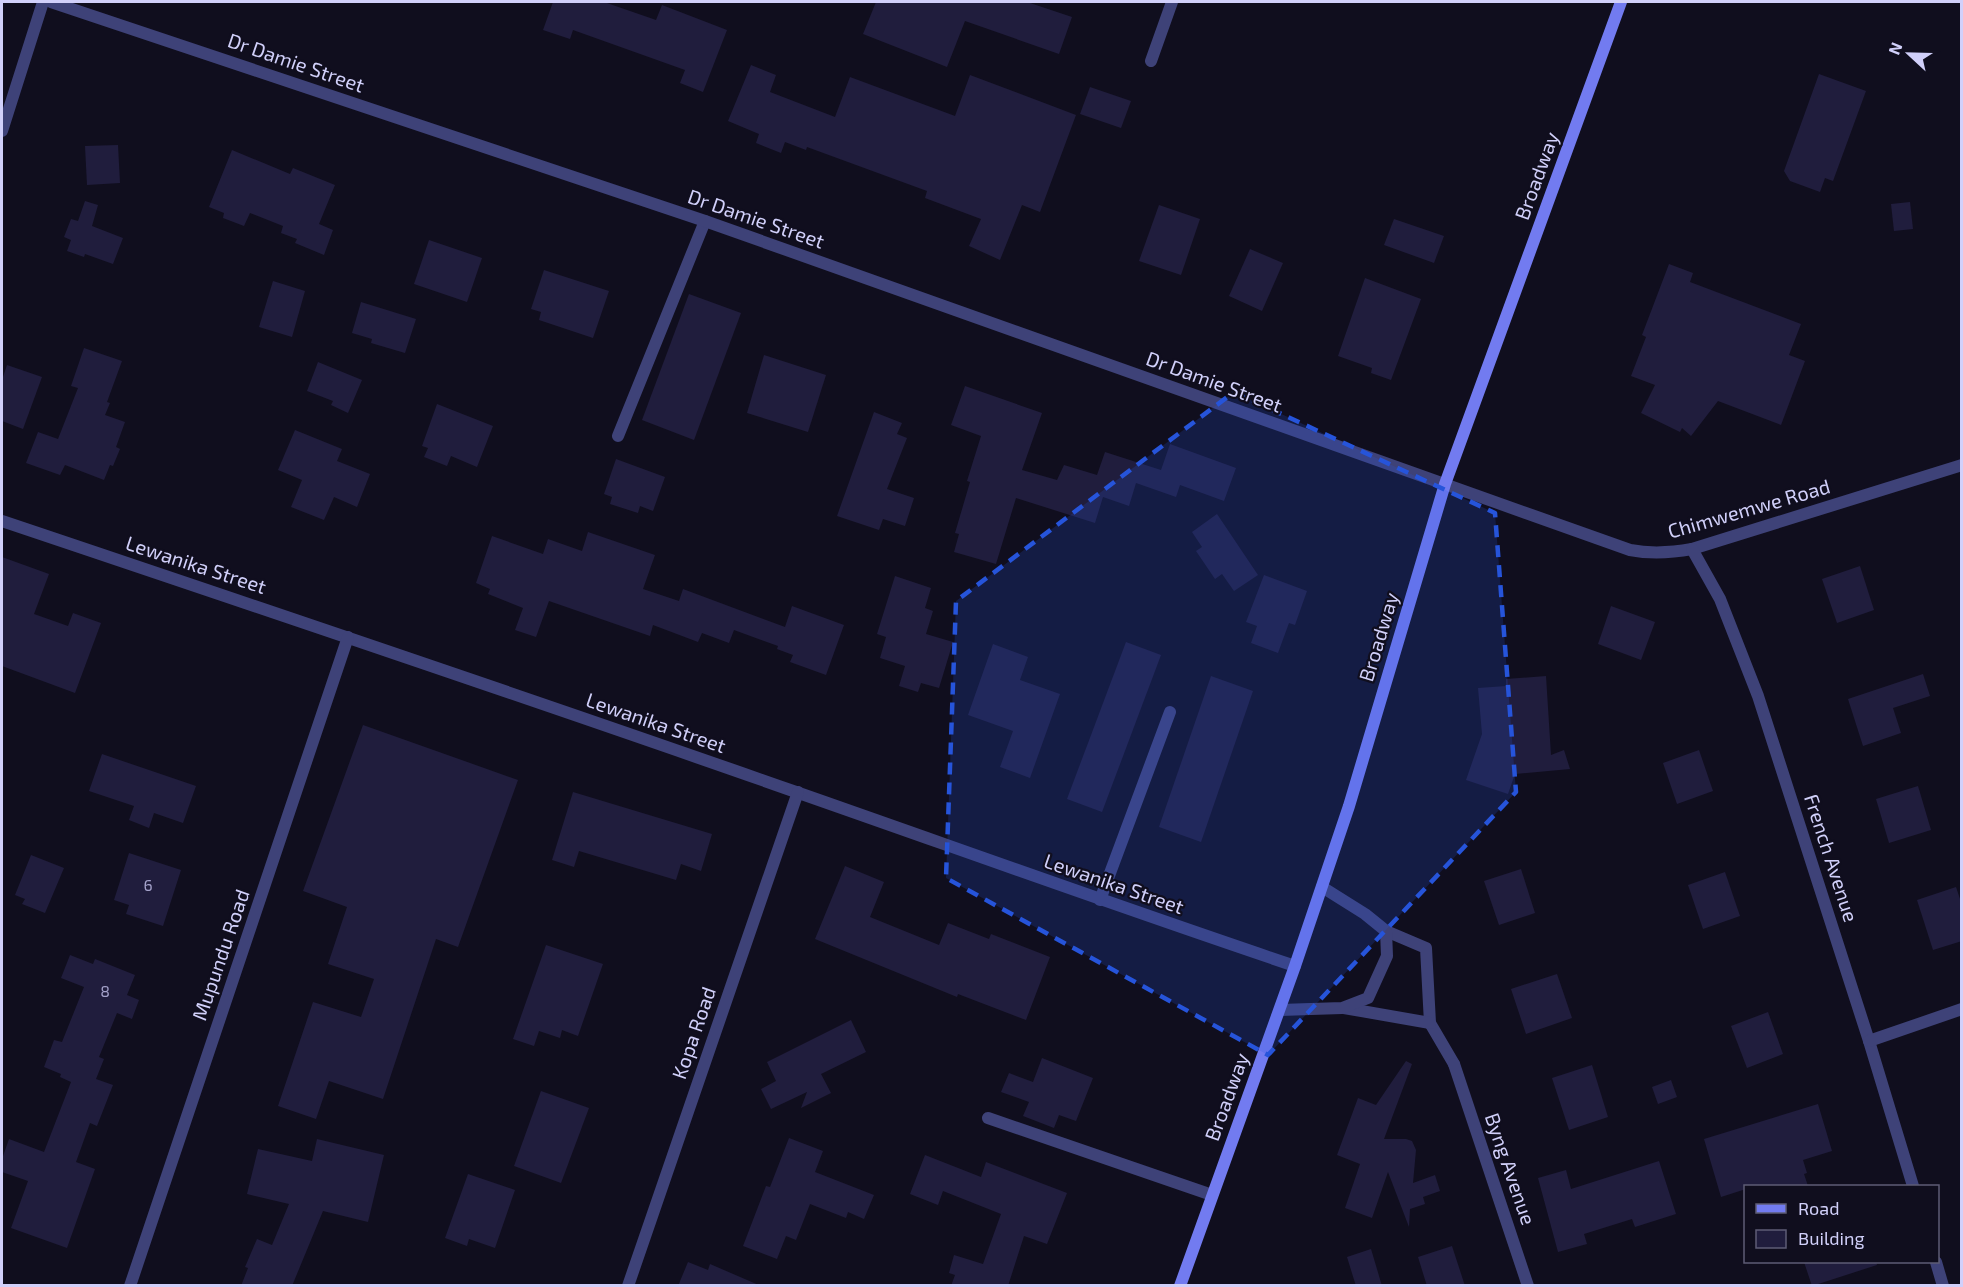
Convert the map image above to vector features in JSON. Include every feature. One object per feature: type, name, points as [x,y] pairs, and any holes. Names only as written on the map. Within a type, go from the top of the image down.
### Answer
[{"type":"main road","name":"Broadway","points":[[1180,1286],[1280,1010],[1349,806],[1445,484],[1619,2]]},
{"type":"street","points":[[2,131],[43,2]]},
{"type":"street","name":"Dr Damie Street","points":[[51,2],[705,221],[1445,484]]},
{"type":"street","points":[[1151,61],[1172,2]]},
{"type":"street","points":[[618,436],[705,221]]},
{"type":"street","name":"Chimwemwe Road","points":[[1445,484],[1630,550],[1662,553],[1692,549],[1962,465]]},
{"type":"street","name":"Lewanika Street","points":[[2,521],[348,637],[1295,966]]},
{"type":"street","name":"French Avenue","points":[[1692,549],[1720,600],[1758,696],[1913,1185]]},
{"type":"street","name":"Mupundu Road","points":[[130,1286],[348,637]]},
{"type":"street","points":[[1100,900],[1170,712]]},
{"type":"street","name":"Kopa Road","points":[[628,1286],[798,792]]},
{"type":"street","points":[[1280,1010],[1342,1008],[1430,1023],[1426,948],[1386,932],[1365,914],[1322,887]]},
{"type":"street","points":[[1342,1008],[1368,998],[1387,956],[1386,932]]},
{"type":"street","points":[[1869,1041],[1962,1010]]},
{"type":"street","name":"Byng Avenue","points":[[1430,1023],[1454,1064],[1528,1286]]},
{"type":"street","points":[[988,1118],[1212,1195]]},
{"type":"street","points":[[1936,1263],[1943,1286]]},
{"type":"highlighted area","points":[[1234,392],[1495,513],[1516,792],[1268,1055],[946,878],[956,601]]},
{"type":"building","points":[[553,2],[604,2],[656,20],[662,5],[727,30],[703,92],[680,83],[685,70],[573,30],[570,39],[543,30]]},
{"type":"building","points":[[876,2],[1027,2],[1072,17],[1059,54],[965,21],[947,67],[863,34]]},
{"type":"building","points":[[751,65],[776,75],[770,92],[835,117],[850,77],[955,116],[970,75],[1076,115],[1040,212],[1022,205],[1000,260],[969,246],[981,219],[925,198],[927,191],[807,147],[806,150],[785,142],[781,153],[756,143],[759,134],[728,121]]},
{"type":"building","points":[[1819,74],[1866,91],[1833,181],[1825,178],[1820,192],[1790,181],[1784,171]]},
{"type":"building","points":[[1090,87],[1131,101],[1121,128],[1080,114]]},
{"type":"building","points":[[118,145],[120,183],[87,185],[85,146]]},
{"type":"building","points":[[232,150],[290,174],[293,168],[335,185],[319,224],[333,230],[324,255],[295,243],[297,239],[281,233],[283,226],[250,213],[244,226],[223,218],[224,213],[209,207]]},
{"type":"building","points":[[85,201],[98,205],[92,226],[123,238],[113,264],[85,254],[84,257],[67,251],[71,240],[64,237],[71,219],[78,221]]},
{"type":"building","points":[[1910,202],[1913,229],[1894,231],[1891,204]]},
{"type":"building","points":[[1159,205],[1200,219],[1181,275],[1139,261]]},
{"type":"building","points":[[1394,219],[1444,236],[1434,263],[1384,245]]},
{"type":"building","points":[[429,240],[482,258],[467,302],[414,284]]},
{"type":"building","points":[[1250,249],[1283,263],[1262,311],[1229,296]]},
{"type":"building","points":[[1669,264],[1693,273],[1690,282],[1801,324],[1789,355],[1805,361],[1781,425],[1718,401],[1691,436],[1682,428],[1680,432],[1641,413],[1655,385],[1631,376],[1646,337],[1642,335]]},
{"type":"building","points":[[544,270],[609,291],[593,338],[539,320],[541,312],[531,309]]},
{"type":"building","points":[[1365,278],[1421,299],[1391,380],[1371,373],[1372,368],[1338,356]]},
{"type":"building","points":[[273,281],[305,291],[292,337],[259,327]]},
{"type":"building","points":[[689,294],[741,313],[694,440],[642,420]]},
{"type":"building","points":[[361,302],[416,319],[405,353],[371,343],[372,339],[352,333]]},
{"type":"building","points":[[84,348],[122,361],[107,402],[110,403],[105,415],[125,422],[116,447],[120,449],[104,480],[65,465],[60,475],[26,463],[38,432],[58,439],[78,388],[71,386]]},
{"type":"building","points":[[764,355],[826,375],[808,432],[747,413]]},
{"type":"building","points":[[318,362],[362,380],[348,413],[331,405],[333,401],[307,391]]},
{"type":"building","points":[[7,365],[42,377],[23,429],[2,421],[2,380]]},
{"type":"building","points":[[965,386],[1042,413],[1022,470],[1057,480],[1064,465],[1097,475],[1105,452],[1161,470],[1170,444],[1236,468],[1224,501],[1180,485],[1176,497],[1136,483],[1129,506],[1103,497],[1095,523],[1016,498],[996,564],[954,552],[959,534],[955,533],[970,482],[967,481],[981,436],[951,425]]},
{"type":"building","points":[[437,404],[493,426],[477,467],[451,456],[447,466],[424,457],[428,448],[422,446]]},
{"type":"building","points":[[874,412],[902,423],[897,434],[907,438],[887,489],[914,498],[905,526],[883,519],[879,530],[837,516]]},
{"type":"building","points":[[295,430],[342,449],[337,461],[370,474],[357,507],[334,497],[324,520],[291,507],[302,480],[278,470]]},
{"type":"building","points":[[616,459],[665,477],[653,511],[640,506],[638,513],[610,504],[612,497],[604,494]]},
{"type":"building","points":[[1217,514],[1258,575],[1234,591],[1222,574],[1215,579],[1196,551],[1202,547],[1192,532]]},
{"type":"building","points":[[588,532],[655,555],[643,589],[679,601],[683,589],[785,627],[792,606],[844,625],[826,675],[790,662],[793,655],[777,649],[778,646],[734,630],[729,643],[702,633],[698,642],[653,625],[650,636],[549,601],[536,637],[515,630],[523,608],[488,594],[490,589],[476,583],[492,536],[543,554],[548,539],[582,551]]},
{"type":"building","points":[[2,557],[49,574],[34,614],[68,626],[73,613],[101,623],[75,693],[2,666]]},
{"type":"building","points":[[1860,566],[1874,610],[1837,623],[1822,579]]},
{"type":"building","points":[[1264,575],[1307,591],[1295,625],[1289,623],[1278,653],[1251,643],[1257,626],[1246,622]]},
{"type":"building","points":[[895,576],[931,588],[925,608],[933,611],[926,634],[953,642],[939,688],[921,683],[918,692],[899,686],[905,666],[880,658],[886,637],[877,634]]},
{"type":"building","points":[[1611,606],[1655,622],[1641,660],[1598,644]]},
{"type":"building","points":[[1126,642],[1161,655],[1102,812],[1067,799]]},
{"type":"building","points":[[993,644],[1028,657],[1020,680],[1060,694],[1030,778],[1000,767],[1013,731],[968,715]]},
{"type":"building","points":[[1923,674],[1930,696],[1893,708],[1901,733],[1863,746],[1848,699]]},
{"type":"building","points":[[1211,676],[1253,691],[1201,842],[1159,827]]},
{"type":"building","points":[[1546,676],[1551,755],[1564,750],[1570,769],[1515,774],[1508,794],[1466,780],[1482,734],[1478,688],[1506,686],[1506,679]]},
{"type":"building","points":[[363,725],[518,780],[458,947],[436,939],[383,1099],[329,1081],[316,1119],[278,1106],[313,1002],[361,1017],[374,979],[328,964],[347,907],[303,891]]},
{"type":"building","points":[[1699,750],[1713,791],[1677,804],[1663,763]]},
{"type":"building","points":[[102,754],[196,786],[183,823],[154,813],[149,828],[129,820],[134,806],[89,791]]},
{"type":"building","points":[[1918,786],[1931,830],[1889,843],[1876,799]]},
{"type":"building","points":[[573,792],[712,834],[701,871],[681,864],[676,880],[579,851],[574,867],[552,860]]},
{"type":"building","points":[[129,853],[181,870],[163,926],[126,914],[129,905],[114,900]]},
{"type":"building","points":[[31,855],[64,868],[45,913],[22,904],[25,899],[15,895]]},
{"type":"building","points":[[845,866],[884,882],[870,917],[939,945],[948,923],[989,939],[991,934],[1050,957],[1026,1020],[958,994],[957,997],[815,939]]},
{"type":"building","points":[[1521,869],[1535,913],[1499,925],[1484,881]]},
{"type":"building","points":[[1725,872],[1740,916],[1703,929],[1688,885]]},
{"type":"building","points":[[1956,887],[1962,905],[1962,941],[1933,950],[1917,900]]},
{"type":"building","points":[[546,945],[603,964],[578,1036],[562,1030],[560,1038],[539,1031],[534,1046],[513,1039]]},
{"type":"building","points":[[70,955],[93,964],[95,959],[135,975],[127,995],[139,1000],[132,1019],[117,1013],[99,1057],[104,1059],[96,1079],[113,1085],[97,1126],[90,1123],[76,1162],[95,1169],[67,1248],[11,1228],[28,1181],[2,1172],[2,1159],[9,1139],[44,1152],[71,1082],[60,1077],[61,1074],[44,1067],[54,1040],[62,1042],[84,987],[61,978]]},
{"type":"building","points":[[1557,974],[1572,1018],[1526,1034],[1511,989]]},
{"type":"building","points":[[1768,1012],[1783,1054],[1747,1068],[1731,1026]]},
{"type":"building","points":[[851,1020],[866,1052],[821,1074],[831,1093],[801,1108],[807,1092],[771,1109],[761,1089],[776,1081],[767,1062]]},
{"type":"building","points":[[1042,1058],[1093,1078],[1076,1121],[1059,1115],[1054,1128],[1023,1116],[1029,1102],[1001,1092],[1009,1073],[1033,1082]]},
{"type":"building","points":[[1406,1061],[1412,1064],[1384,1139],[1412,1141],[1416,1150],[1413,1183],[1435,1175],[1440,1191],[1423,1197],[1425,1204],[1410,1209],[1409,1227],[1388,1172],[1372,1218],[1345,1208],[1360,1164],[1337,1155],[1358,1098],[1376,1105]]},
{"type":"building","points":[[1592,1065],[1608,1117],[1569,1130],[1552,1078]]},
{"type":"building","points":[[1671,1080],[1677,1097],[1658,1104],[1652,1087]]},
{"type":"building","points":[[541,1091],[589,1108],[561,1183],[514,1166]]},
{"type":"building","points":[[1818,1104],[1832,1151],[1803,1160],[1808,1185],[1744,1185],[1744,1190],[1721,1197],[1704,1139]]},
{"type":"building","points":[[789,1138],[823,1151],[815,1172],[874,1195],[864,1219],[848,1212],[846,1218],[810,1204],[796,1240],[786,1236],[777,1259],[743,1246],[766,1186],[770,1187]]},
{"type":"building","points":[[317,1139],[384,1155],[368,1222],[323,1211],[292,1286],[241,1286],[248,1268],[245,1267],[257,1239],[272,1245],[289,1204],[247,1194],[258,1149],[312,1161]]},
{"type":"building","points":[[925,1155],[981,1177],[986,1162],[1067,1193],[1047,1244],[1024,1236],[1008,1286],[951,1286],[955,1275],[949,1273],[954,1255],[983,1264],[1001,1214],[943,1191],[938,1205],[910,1194]]},
{"type":"building","points":[[1659,1161],[1676,1214],[1635,1227],[1632,1219],[1584,1234],[1587,1244],[1558,1252],[1538,1178],[1566,1170],[1571,1189]]},
{"type":"building","points":[[468,1174],[515,1190],[495,1248],[469,1239],[467,1246],[445,1238]]},
{"type":"building","points":[[1452,1246],[1465,1286],[1427,1286],[1418,1257]]},
{"type":"building","points":[[1371,1249],[1382,1286],[1356,1286],[1347,1257]]},
{"type":"building","points":[[688,1262],[708,1270],[710,1264],[761,1286],[678,1286]]},
{"type":"building","points":[[1804,1263],[1876,1263],[1877,1265],[1812,1286]]}]
